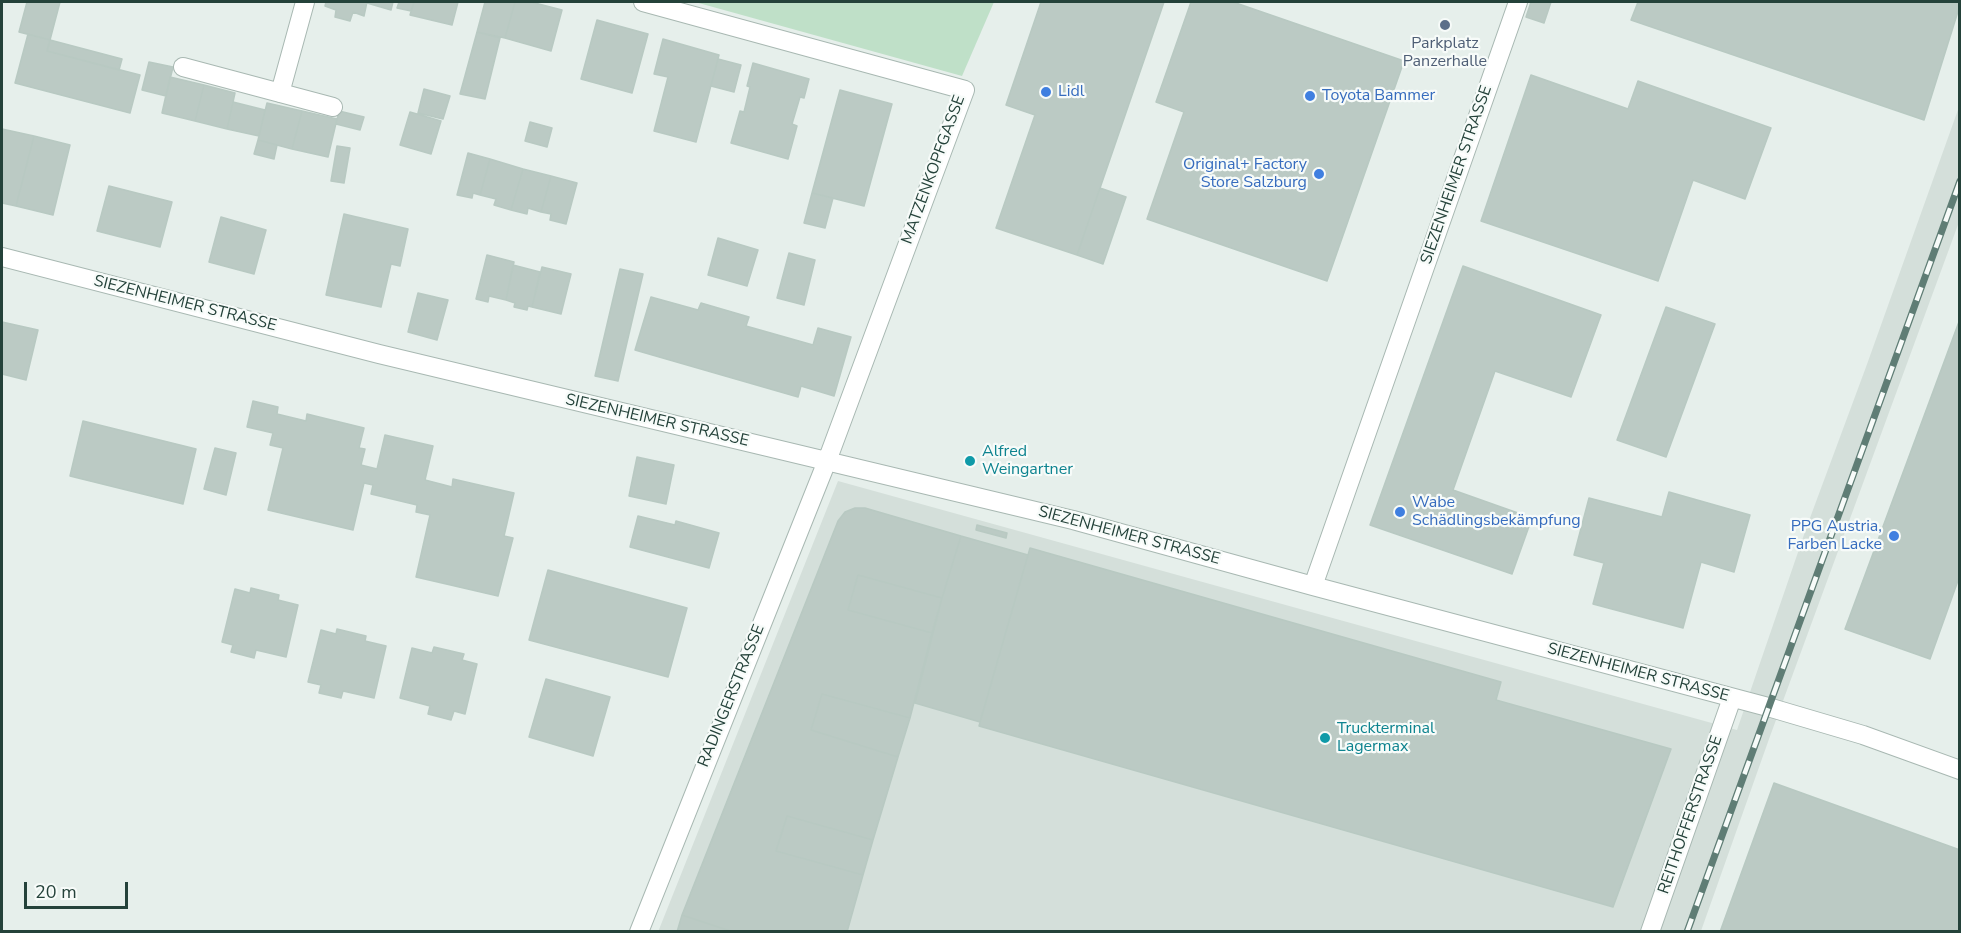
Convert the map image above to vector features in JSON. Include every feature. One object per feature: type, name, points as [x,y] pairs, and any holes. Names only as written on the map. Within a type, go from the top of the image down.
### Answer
[{"type":"street","points":[[280,93],[305,2]]},
{"type":"street","name":"MATZENKOPFGASSE","points":[[643,2],[965,90],[827,461]]},
{"type":"street","name":"SIEZENHEIMER STRASSE","points":[[1313,586],[1518,2]]},
{"type":"street","points":[[183,67],[333,107]]},
{"type":"street","name":"SIEZENHEIMER STRASSE","points":[[2,257],[379,354],[1073,520],[1732,698],[1863,735],[1959,770]]},
{"type":"street","name":"RADINGERSTRASSE","points":[[639,932],[827,461]]},
{"type":"street","name":"REITHOFFERSTRASSE","points":[[1650,932],[1732,698]]},
{"type":"shaded area","points":[[1959,107],[1959,222],[1701,931],[658,932],[838,481],[1737,730],[1807,526]]},
{"type":"green space","points":[[695,2],[994,2],[962,76]]},
{"type":"building","points":[[27,2],[60,2],[50,40],[19,32]]},
{"type":"building","points":[[326,2],[367,2],[364,16],[353,12],[350,21],[335,17],[336,10],[325,6]]},
{"type":"building","points":[[367,2],[393,2],[391,10]]},
{"type":"building","points":[[399,2],[414,2],[411,11],[397,8]]},
{"type":"building","points":[[414,2],[458,2],[452,25],[410,15]]},
{"type":"building","points":[[485,2],[515,2],[505,38],[477,32]]},
{"type":"building","points":[[515,2],[531,2],[562,10],[551,51],[505,38]]},
{"type":"building","points":[[1041,2],[1164,2],[1077,255],[996,228],[1035,115],[1006,105]]},
{"type":"building","points":[[1191,2],[1233,2],[1404,61],[1327,281],[1147,219],[1184,112],[1156,102]]},
{"type":"building","points":[[1531,2],[1551,2],[1544,23],[1526,17]]},
{"type":"building","points":[[1638,2],[1960,2],[1960,5],[1924,120],[1631,20]]},
{"type":"building","points":[[597,20],[648,34],[632,93],[581,79]]},
{"type":"building","points":[[477,32],[500,38],[485,99],[460,94]]},
{"type":"building","points":[[28,34],[50,40],[47,51],[140,75],[130,113],[15,83]]},
{"type":"building","points":[[663,39],[719,55],[696,142],[654,131],[668,77],[654,74]]},
{"type":"building","points":[[50,40],[122,59],[119,70],[47,51]]},
{"type":"building","points":[[718,59],[741,65],[734,92],[711,86]]},
{"type":"building","points":[[149,62],[173,67],[166,96],[142,90]]},
{"type":"building","points":[[753,63],[809,79],[804,98],[800,97],[792,124],[797,126],[788,159],[731,143],[740,111],[744,112]]},
{"type":"building","points":[[1531,75],[1628,109],[1638,81],[1771,128],[1745,199],[1693,180],[1658,281],[1481,221]]},
{"type":"building","points":[[170,77],[204,85],[195,121],[162,113]]},
{"type":"building","points":[[204,85],[235,93],[227,129],[195,121]]},
{"type":"building","points":[[424,89],[450,96],[443,119],[418,113]]},
{"type":"building","points":[[840,90],[892,104],[864,206],[812,193]]},
{"type":"building","points":[[233,102],[265,110],[259,136],[227,129]]},
{"type":"building","points":[[267,103],[302,111],[292,149],[258,140]]},
{"type":"building","points":[[302,111],[337,119],[328,157],[292,149]]},
{"type":"building","points":[[339,111],[364,117],[360,130],[336,124]]},
{"type":"building","points":[[410,112],[441,121],[431,154],[400,145]]},
{"type":"building","points":[[530,122],[552,128],[547,147],[525,141]]},
{"type":"building","points":[[2,129],[34,136],[16,206],[2,203]]},
{"type":"building","points":[[34,136],[70,145],[53,215],[16,206]]},
{"type":"building","points":[[258,140],[277,145],[274,159],[254,154]]},
{"type":"building","points":[[337,146],[350,148],[344,183],[331,181]]},
{"type":"building","points":[[468,153],[490,159],[480,195],[473,193],[472,198],[457,195]]},
{"type":"building","points":[[490,159],[523,169],[511,210],[494,205],[496,199],[480,195]]},
{"type":"building","points":[[523,169],[551,176],[541,212],[528,208],[527,214],[511,210]]},
{"type":"building","points":[[551,176],[577,183],[566,224],[550,220],[551,214],[541,212]]},
{"type":"building","points":[[109,186],[172,202],[160,247],[97,231]]},
{"type":"building","points":[[1100,188],[1126,197],[1103,264],[1077,255]]},
{"type":"building","points":[[812,193],[833,198],[825,228],[804,223]]},
{"type":"building","points":[[344,214],[408,229],[400,266],[391,264],[381,307],[326,295]]},
{"type":"building","points":[[221,217],[266,230],[254,274],[209,262]]},
{"type":"building","points":[[718,238],[758,250],[747,286],[708,275]]},
{"type":"building","points":[[789,253],[815,260],[804,305],[777,298]]},
{"type":"building","points":[[487,255],[514,262],[506,300],[489,296],[488,302],[476,299]]},
{"type":"building","points":[[513,265],[540,272],[532,307],[528,306],[527,310],[514,307],[515,303],[506,300]]},
{"type":"building","points":[[1463,266],[1601,315],[1571,397],[1495,371],[1453,490],[1532,518],[1512,574],[1370,525]]},
{"type":"building","points":[[542,267],[571,274],[561,314],[532,307]]},
{"type":"building","points":[[620,269],[643,274],[618,381],[595,376]]},
{"type":"building","points":[[418,293],[448,300],[437,340],[408,332]]},
{"type":"building","points":[[651,297],[698,310],[701,303],[749,317],[746,326],[813,345],[818,328],[851,337],[834,396],[801,386],[798,397],[635,350]]},
{"type":"building","points":[[1666,307],[1715,324],[1666,457],[1617,440]]},
{"type":"building","points":[[1960,319],[1960,575],[1930,659],[1845,629]]},
{"type":"building","points":[[2,322],[38,330],[26,380],[2,374]]},
{"type":"building","points":[[253,401],[278,407],[277,414],[306,421],[307,414],[364,428],[359,448],[365,449],[361,465],[377,469],[385,435],[433,446],[425,480],[452,487],[453,479],[514,493],[504,536],[513,538],[498,596],[416,577],[430,515],[416,512],[417,505],[371,494],[373,485],[364,483],[353,530],[268,510],[283,448],[270,445],[273,433],[247,427]]},
{"type":"building","points":[[83,421],[196,449],[183,504],[70,476]]},
{"type":"building","points":[[215,448],[236,453],[226,495],[204,489]]},
{"type":"building","points":[[637,457],[674,465],[666,504],[629,496]]},
{"type":"building","points":[[1669,492],[1750,515],[1734,572],[1701,562],[1683,628],[1593,604],[1604,563],[1574,555],[1589,498],[1662,517]]},
{"type":"building","points":[[855,508],[865,508],[961,536],[942,598],[858,575],[848,610],[932,633],[910,718],[822,694],[811,730],[898,757],[873,840],[787,816],[776,851],[863,875],[847,932],[733,932],[682,915],[838,521],[845,512]]},
{"type":"building","points":[[638,516],[675,525],[676,521],[719,533],[709,568],[630,547]]},
{"type":"building","points":[[977,525],[1007,533],[1006,538],[976,530]]},
{"type":"building","points":[[961,536],[1028,555],[980,722],[915,703],[942,598]]},
{"type":"building","name":"Truckterminal Lagermax","points":[[1030,548],[1501,682],[1496,700],[1671,749],[1613,907],[979,726]]},
{"type":"building","points":[[548,570],[687,608],[668,677],[529,640]]},
{"type":"building","points":[[858,575],[942,598],[932,633],[848,610]]},
{"type":"building","points":[[251,588],[279,595],[278,600],[298,605],[286,657],[256,650],[254,658],[231,652],[233,645],[222,642],[235,589],[250,593]]},
{"type":"building","points":[[337,629],[366,636],[365,641],[386,646],[374,698],[343,691],[341,698],[319,693],[321,685],[308,682],[321,630],[336,634]]},
{"type":"building","points":[[434,647],[464,654],[462,660],[477,664],[465,714],[454,711],[451,720],[428,714],[430,706],[400,698],[412,648],[432,653]]},
{"type":"building","points":[[546,679],[610,697],[593,756],[529,737]]},
{"type":"building","points":[[822,694],[910,718],[898,757],[811,730]]},
{"type":"building","points":[[1774,783],[1960,850],[1960,932],[1720,932]]},
{"type":"building","points":[[787,816],[873,840],[863,875],[776,851]]},
{"type":"building","points":[[682,915],[733,932],[677,932]]},
{"type":"railway","points":[[1687,932],[1960,181]]},
{"type":"place","name":"Parkplatz Panzerhalle","points":[[1445,25]]},
{"type":"place","name":"Lidl","points":[[1046,92]]},
{"type":"place","name":"Toyota Bammer","points":[[1310,96]]},
{"type":"place","name":"Original+ Factory Store Salzburg","points":[[1319,174]]},
{"type":"place","name":"Alfred Weingartner","points":[[970,461]]},
{"type":"place","name":"Wabe Schädlingsbekämpfung","points":[[1400,512]]},
{"type":"place","name":"PPG Austria, Farben Lacke","points":[[1894,536]]},
{"type":"place","name":"Truckterminal Lagermax","points":[[1325,738]]}]
